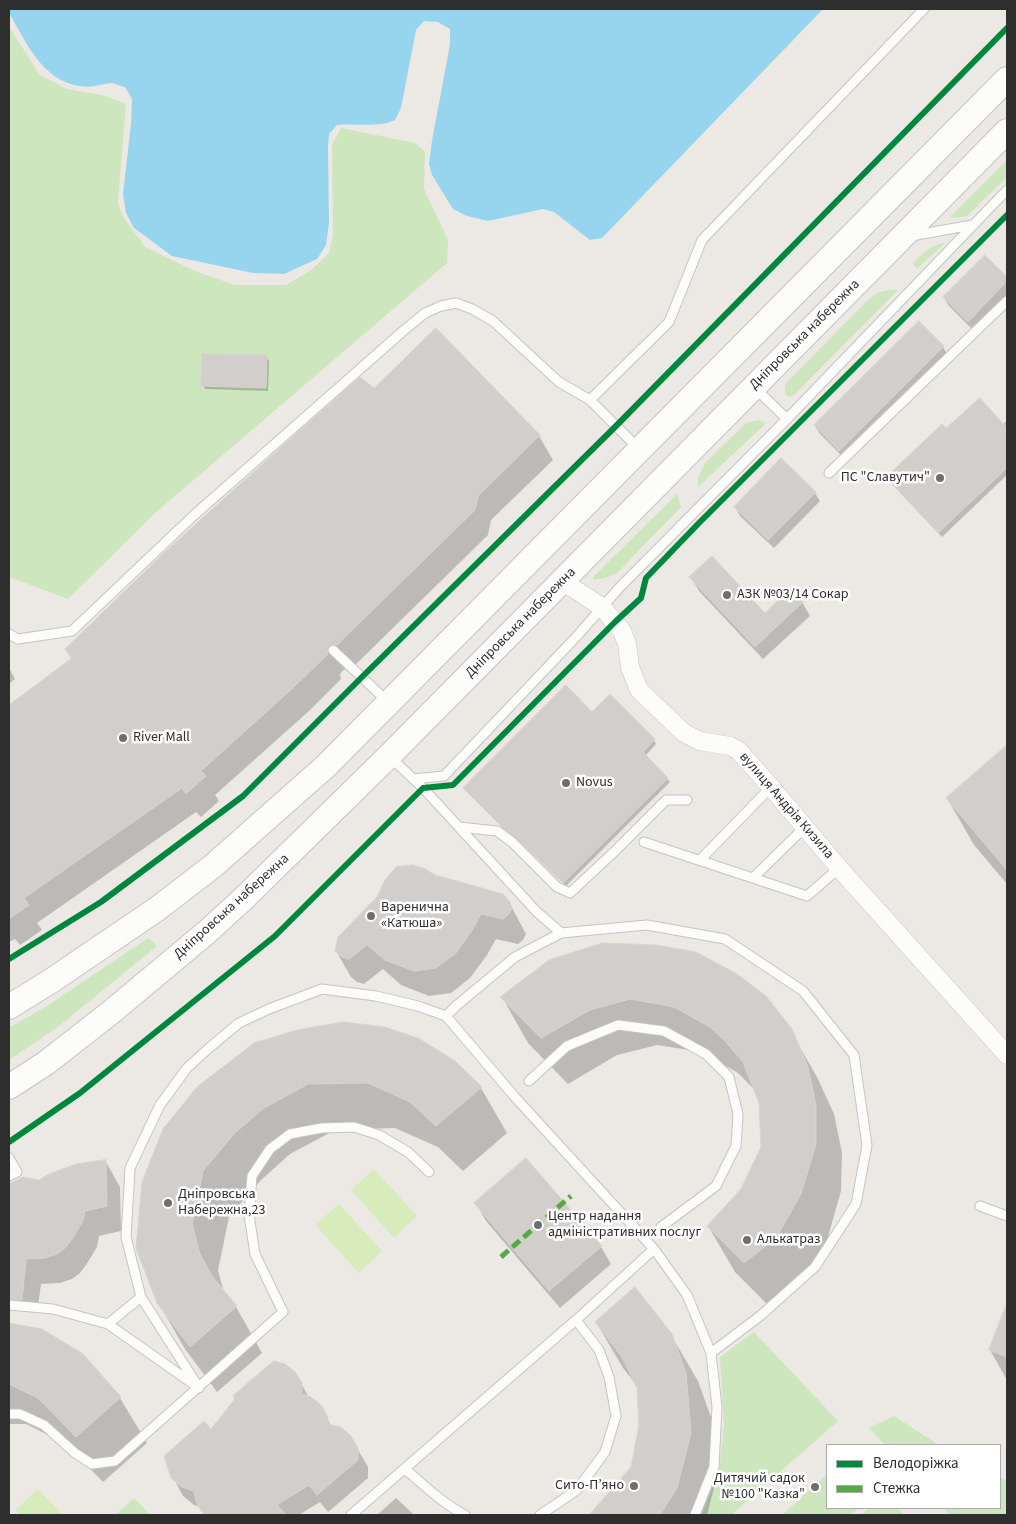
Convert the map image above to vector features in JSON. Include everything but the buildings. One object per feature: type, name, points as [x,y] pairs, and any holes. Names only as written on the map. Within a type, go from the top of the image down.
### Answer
[{"type":"main road","points":[[9,1007],[50,982],[157,909],[213,866],[326,766],[1007,79]]},
{"type":"main road","name":"Дніпровська набережна","points":[[9,1086],[46,1063],[110,1013],[207,932],[295,849],[1007,131]]},
{"type":"street","name":"вулиця Андрія Кизила","points":[[562,581],[602,607],[622,631],[627,644],[630,667],[639,690],[684,733],[700,741],[730,746],[738,750],[839,868],[1007,1056]]},
{"type":"lane","points":[[590,400],[669,322],[702,240],[924,9]]},
{"type":"lane","points":[[413,779],[444,776],[577,636],[627,580],[787,419],[1007,190]]},
{"type":"lane","points":[[901,238],[972,225]]},
{"type":"lane","points":[[829,473],[1007,302]]},
{"type":"lane","points":[[9,634],[18,640],[72,631],[266,450],[425,313],[441,306],[456,303],[493,321],[559,382],[590,400],[640,450]]},
{"type":"lane","points":[[754,387],[787,419]]},
{"type":"lane","points":[[332,650],[390,703]]},
{"type":"lane","points":[[388,756],[413,779],[536,911],[561,934]]},
{"type":"lane","points":[[700,860],[771,787]]},
{"type":"lane","points":[[459,828],[497,831],[512,842],[557,887],[570,893],[666,800],[687,800]]},
{"type":"lane","points":[[753,878],[805,827]]},
{"type":"lane","points":[[644,842],[807,896],[839,868]]},
{"type":"lane","points":[[446,1016],[516,957],[561,934],[647,925],[726,939],[803,991],[854,1055],[867,1145],[856,1204],[815,1267],[760,1316],[711,1353]]},
{"type":"lane","points":[[199,1388],[141,1297],[126,1237],[130,1168],[160,1105],[187,1068],[209,1048],[239,1023],[269,1009],[322,989],[376,996],[418,1006],[446,1016],[514,1096],[654,1249],[687,1295],[711,1353],[717,1407],[714,1468],[695,1515]]},
{"type":"lane","points":[[529,1081],[567,1046],[618,1025],[664,1031],[706,1054],[729,1077],[738,1114],[736,1146],[716,1186],[661,1227]]},
{"type":"lane","points":[[9,1414],[20,1414],[44,1425],[75,1453],[92,1464],[115,1461],[284,1312],[255,1254],[249,1215],[252,1176],[270,1149],[290,1134],[322,1128],[354,1127],[379,1135],[408,1152],[428,1172]]},
{"type":"lane","points":[[9,1158],[17,1172],[9,1176]]},
{"type":"lane","points":[[980,1206],[1007,1216]]},
{"type":"lane","points":[[352,1515],[576,1320],[654,1249]]},
{"type":"lane","points":[[108,1324],[141,1297]]},
{"type":"lane","points":[[9,1305],[52,1309],[108,1324],[199,1388]]},
{"type":"lane","points":[[540,1515],[577,1490],[605,1452],[616,1416],[609,1377],[599,1350],[576,1320]]},
{"type":"lane","points":[[405,1469],[435,1496],[465,1515]]},
{"type":"green space","points":[[9,27],[40,75],[67,89],[102,95],[126,104],[118,202],[122,215],[145,247],[195,271],[235,285],[286,285],[311,270],[329,253],[333,235],[332,145],[341,128],[415,143],[425,152],[424,189],[448,240],[447,263],[155,513],[68,599],[9,577]]},
{"type":"green space","points":[[1007,160],[1007,177],[967,216],[949,218]]},
{"type":"green space","points":[[946,242],[917,269],[913,263],[932,247]]},
{"type":"green space","points":[[898,290],[794,395],[788,397],[785,394],[785,384],[868,300],[879,292]]},
{"type":"green space","points":[[759,420],[765,423],[763,426],[698,487],[698,478],[705,463],[746,423]]},
{"type":"green space","points":[[677,494],[681,507],[618,572],[594,580],[594,576]]},
{"type":"green space","points":[[148,938],[157,946],[58,1027],[9,1060],[9,1028],[50,1004]]},
{"type":"green space","points":[[374,1169],[417,1216],[394,1238],[351,1190]]},
{"type":"green space","points":[[339,1204],[382,1251],[359,1273],[315,1225]]},
{"type":"green space","points":[[754,1332],[838,1421],[731,1515],[702,1515],[719,1471],[724,1426],[720,1357]]},
{"type":"green space","points":[[894,1416],[937,1444],[884,1444],[869,1428]]},
{"type":"green space","points":[[826,1475],[826,1509],[858,1509],[850,1515],[782,1515]]},
{"type":"green space","points":[[1001,1478],[1007,1481],[1007,1515],[950,1515],[944,1509],[1001,1509]]},
{"type":"green space","points":[[38,1489],[63,1515],[20,1515],[15,1510]]},
{"type":"green space","points":[[134,1498],[150,1515],[115,1515]]},
{"type":"green space","points":[[868,1509],[899,1509],[905,1515],[861,1515]]},
{"type":"water","points":[[9,9],[823,9],[602,238],[590,240],[554,212],[543,209],[488,221],[467,216],[453,209],[432,175],[429,164],[450,44],[450,29],[438,22],[424,21],[416,30],[401,108],[395,120],[374,125],[337,125],[329,134],[329,223],[326,245],[317,259],[284,274],[253,273],[172,256],[134,228],[126,213],[123,194],[132,99],[125,87],[116,84],[79,86],[55,76],[36,58],[9,13]]},
{"type":"marked path","points":[[501,1257],[571,1196]]},
{"type":"cycle path","points":[[9,959],[101,902],[243,796],[616,426],[1007,28]]},
{"type":"cycle path","points":[[9,1142],[80,1093],[275,936],[423,788],[453,785],[641,598],[646,578],[698,524],[1007,215]]},
{"type":"place","name":"ПС \"Славутич\"","points":[[940,478]]},
{"type":"place","name":"АЗК №03/14 Сокар","points":[[727,595]]},
{"type":"place","name":"River Mall","points":[[123,738]]},
{"type":"place","name":"Novus","points":[[566,783]]},
{"type":"place","name":"Варенична «Катюша»","points":[[371,916]]},
{"type":"place","name":"Дніпровська Набережна,23","points":[[168,1203]]},
{"type":"place","name":"Центр надання адміністративних послуг","points":[[538,1225]]},
{"type":"place","name":"Алькатраз","points":[[747,1240]]},
{"type":"place","name":"Сито-П’яно","points":[[634,1486]]},
{"type":"place","name":"Дитячий садок №100 \"Казка\"","points":[[815,1487]]}]
